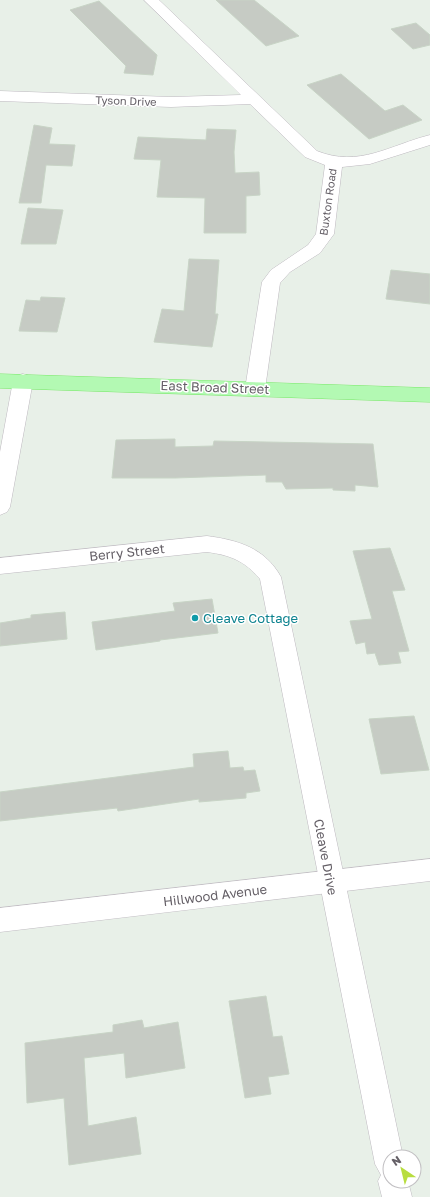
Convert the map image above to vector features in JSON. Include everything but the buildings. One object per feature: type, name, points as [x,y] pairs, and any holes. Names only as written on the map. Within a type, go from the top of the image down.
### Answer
[{"type":"main road","name":"East Broad Street","points":[[0,381],[430,395]]},
{"type":"street","name":"Buxton Road","points":[[151,0],[310,154],[334,162],[325,234],[321,244],[314,251],[285,266],[277,273],[271,282],[255,389]]},
{"type":"street","name":"Tyson Drive","points":[[0,96],[172,102],[253,99]]},
{"type":"street","points":[[334,162],[360,162],[430,140]]},
{"type":"street","points":[[0,507],[23,382]]},
{"type":"street","name":"Berry Street","points":[[0,566],[207,544],[227,546],[245,552],[252,557]]},
{"type":"street","name":"Cleave Drive","points":[[252,557],[260,563],[270,577],[274,592],[331,881],[387,1149]]},
{"type":"street","name":"Hillwood Avenue","points":[[0,920],[430,870]]},
{"type":"place","name":"Cleave Cottage","points":[[195,618]]}]
